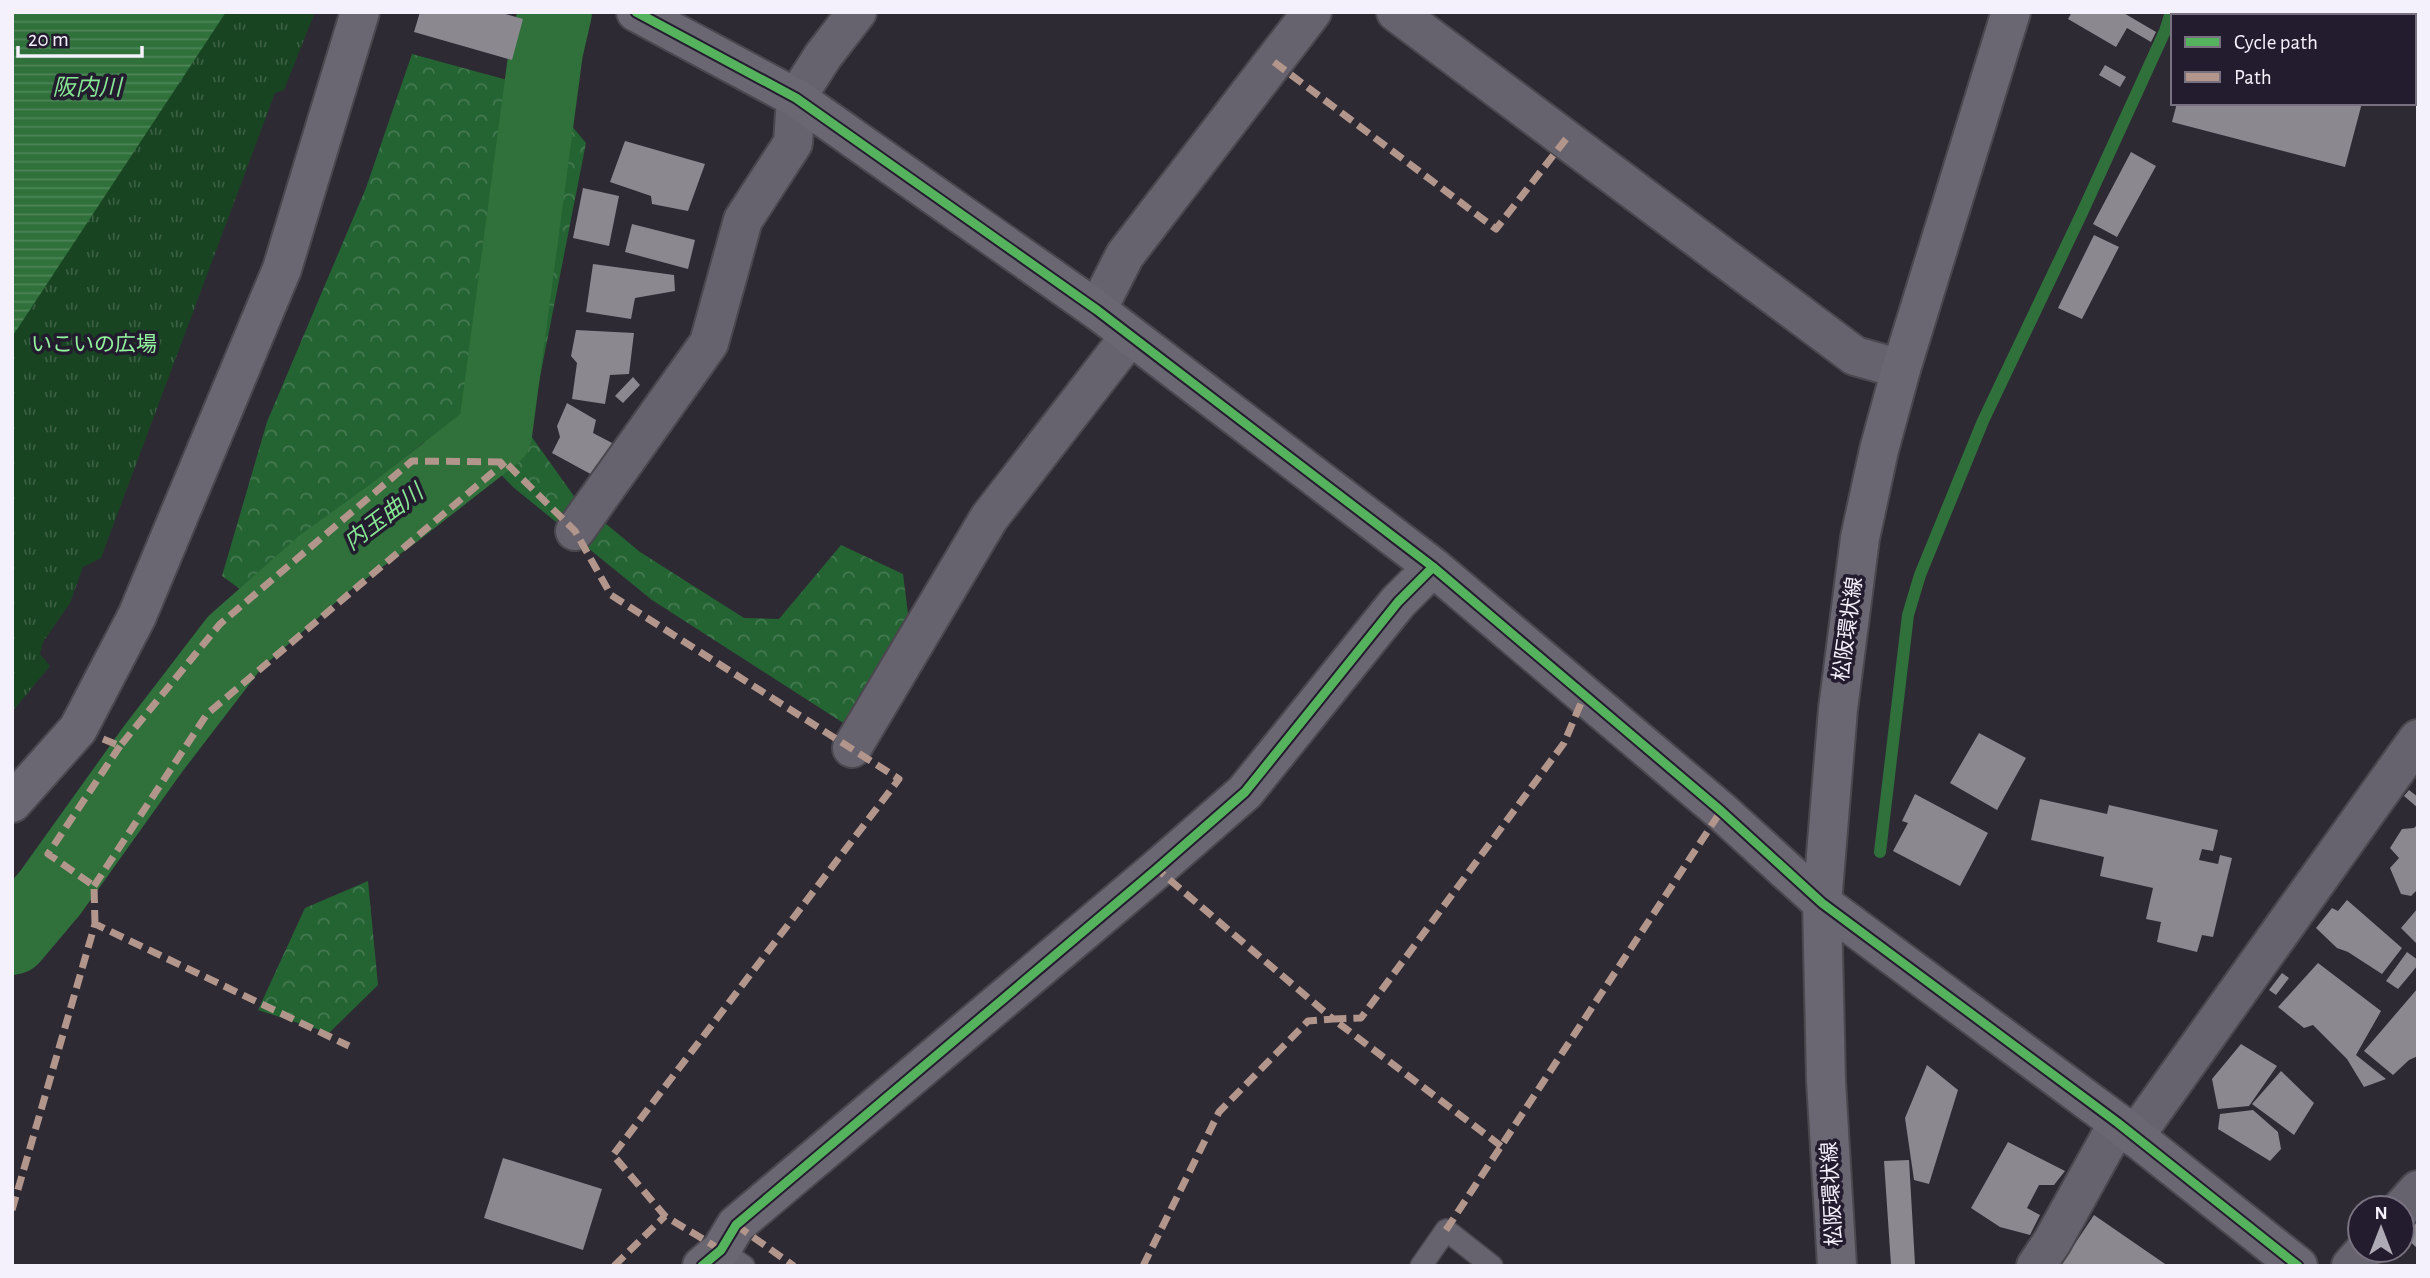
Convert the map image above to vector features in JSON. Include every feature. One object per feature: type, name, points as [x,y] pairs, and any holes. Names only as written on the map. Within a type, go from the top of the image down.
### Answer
[{"type":"street","points":[[12,803],[78,729],[137,616],[282,269],[360,12]]},
{"type":"street","points":[[636,12],[796,97],[1097,310],[1433,567],[1721,811],[1822,903],[2126,1130],[2298,1266]]},
{"type":"street","points":[[575,531],[709,343],[743,220],[793,143],[796,97],[857,12]]},
{"type":"street","points":[[1097,310],[1125,256],[1312,12]]},
{"type":"street","points":[[1396,12],[1855,356],[1901,369]]},
{"type":"street","name":"松阪環状線","points":[[1837,1266],[1826,1081],[1822,903],[1838,709],[1860,538],[1879,450],[1901,369],[2011,12]]},
{"type":"street","points":[[852,748],[989,519],[1130,336]]},
{"type":"street","points":[[723,1260],[736,1225],[1245,792],[1398,602],[1433,567]]},
{"type":"street","points":[[2036,1266],[2126,1130],[2412,759]]},
{"type":"lane","points":[[1421,1266],[1446,1230],[1492,1266]]},
{"type":"green space","name":"いこいの広場","points":[[206,12],[315,12],[284,90],[275,93],[101,558],[83,567],[70,603],[43,642],[40,654],[50,666],[12,712],[12,319]]},
{"type":"green space","points":[[543,24],[578,38],[555,106],[586,143],[529,433],[576,499],[640,552],[744,618],[779,619],[841,545],[903,574],[909,622],[848,726],[652,600],[513,487],[474,447],[424,442],[240,589],[222,576],[267,422],[366,188],[412,54],[511,81]]},
{"type":"green space","points":[[368,881],[378,985],[329,1033],[258,1010],[305,908]]},
{"type":"water","name":"阪内川","points":[[12,12],[226,12],[12,337]]},
{"type":"building","points":[[420,12],[499,12],[523,19],[512,60],[414,32]]},
{"type":"building","points":[[2072,12],[2122,12],[2156,32],[2151,42],[2127,28],[2116,47],[2068,19]]},
{"type":"building","points":[[2202,12],[2386,12],[2386,14]]},
{"type":"building","points":[[2105,65],[2126,77],[2120,87],[2099,75]]},
{"type":"building","points":[[2176,105],[2361,105],[2345,167],[2172,122]]},
{"type":"building","points":[[625,141],[705,164],[688,211],[652,204],[651,196],[610,182]]},
{"type":"building","points":[[2131,152],[2156,166],[2117,237],[2093,224]]},
{"type":"building","points":[[583,188],[619,196],[609,246],[573,238]]},
{"type":"building","points":[[632,224],[695,240],[688,269],[625,252]]},
{"type":"building","points":[[2094,235],[2119,247],[2082,319],[2058,308]]},
{"type":"building","points":[[593,264],[674,275],[675,291],[635,298],[631,319],[586,312]]},
{"type":"building","points":[[576,330],[634,333],[629,374],[610,375],[605,404],[572,399],[577,363],[571,356]]},
{"type":"building","points":[[633,377],[640,385],[623,403],[615,396]]},
{"type":"building","points":[[567,403],[596,420],[593,433],[614,444],[596,477],[552,453],[560,437],[557,426]]},
{"type":"building","points":[[1979,733],[2026,758],[1997,810],[1950,783]]},
{"type":"building","points":[[2409,790],[2418,797],[2418,808],[2404,796]]},
{"type":"building","points":[[1915,794],[1988,833],[1960,886],[1893,851],[1908,823],[1902,821]]},
{"type":"building","points":[[2040,799],[2107,814],[2109,805],[2218,830],[2213,851],[2202,849],[2199,860],[2218,864],[2220,855],[2232,858],[2213,937],[2202,935],[2197,952],[2157,942],[2161,922],[2146,919],[2153,888],[2100,876],[2104,857],[2031,840]]},
{"type":"building","points":[[2418,824],[2418,889],[2411,896],[2401,894],[2390,868],[2399,858],[2390,848],[2402,829],[2414,828]]},
{"type":"building","points":[[2347,900],[2402,948],[2382,974],[2337,948],[2316,928],[2332,908],[2338,911]]},
{"type":"building","points":[[2418,908],[2418,945],[2401,928]]},
{"type":"building","points":[[2407,952],[2418,960],[2418,965],[2398,989],[2386,981]]},
{"type":"building","points":[[2318,963],[2381,1011],[2356,1055],[2386,1079],[2364,1087],[2347,1059],[2313,1025],[2304,1028],[2278,1007]]},
{"type":"building","points":[[2282,973],[2289,978],[2276,995],[2269,990]]},
{"type":"building","points":[[2418,988],[2418,1056],[2409,1060],[2393,1075],[2364,1051]]},
{"type":"building","points":[[2241,1044],[2277,1066],[2249,1106],[2218,1109],[2212,1079]]},
{"type":"building","points":[[1927,1065],[1958,1090],[1929,1184],[1914,1180],[1905,1118]]},
{"type":"building","points":[[2281,1071],[2314,1103],[2294,1135],[2252,1104]]},
{"type":"building","points":[[2253,1110],[2278,1132],[2281,1149],[2270,1161],[2218,1129],[2220,1114]]},
{"type":"building","points":[[2008,1142],[2065,1171],[2054,1185],[2039,1185],[2027,1208],[2040,1215],[2030,1235],[2000,1227],[1971,1208]]},
{"type":"building","points":[[503,1158],[602,1189],[583,1250],[484,1218]]},
{"type":"building","points":[[1909,1160],[1915,1264],[1891,1265],[1884,1161]]},
{"type":"building","points":[[2094,1215],[2168,1266],[2060,1266]]},
{"type":"building","points":[[2418,1216],[2418,1249],[2416,1247]]},
{"type":"waterway","name":"内玉曲川","points":[[12,938],[50,893],[153,749],[235,642],[322,565],[495,434],[546,51],[555,12]]},
{"type":"waterway","points":[[1880,852],[1908,615],[1920,575],[1983,421],[2081,215],[2165,31],[2171,12]]},
{"type":"marked path","points":[[1274,62],[1496,229],[1566,139]]},
{"type":"marked path","points":[[103,739],[120,746],[220,624],[412,461],[505,462],[575,531],[611,595],[899,779],[613,1155],[665,1216],[721,1250]]},
{"type":"marked path","points":[[94,886],[207,714],[505,462]]},
{"type":"marked path","points":[[1501,1146],[1333,1019],[1361,1018],[1564,743],[1584,696]]},
{"type":"marked path","points":[[95,924],[94,886],[48,854],[120,746]]},
{"type":"marked path","points":[[1446,1230],[1721,811]]},
{"type":"marked path","points":[[1143,1266],[1219,1112],[1308,1021],[1333,1019],[1157,869]]},
{"type":"marked path","points":[[12,1210],[95,924],[349,1046]]},
{"type":"marked path","points":[[614,1266],[665,1216]]},
{"type":"marked path","points":[[736,1225],[794,1266]]},
{"type":"cycle path","points":[[636,12],[796,98],[1097,310],[1433,567],[1721,811],[1822,903],[2118,1123],[2298,1266]]},
{"type":"cycle path","points":[[702,1266],[721,1250],[736,1225],[1245,792],[1398,602],[1433,567]]}]
